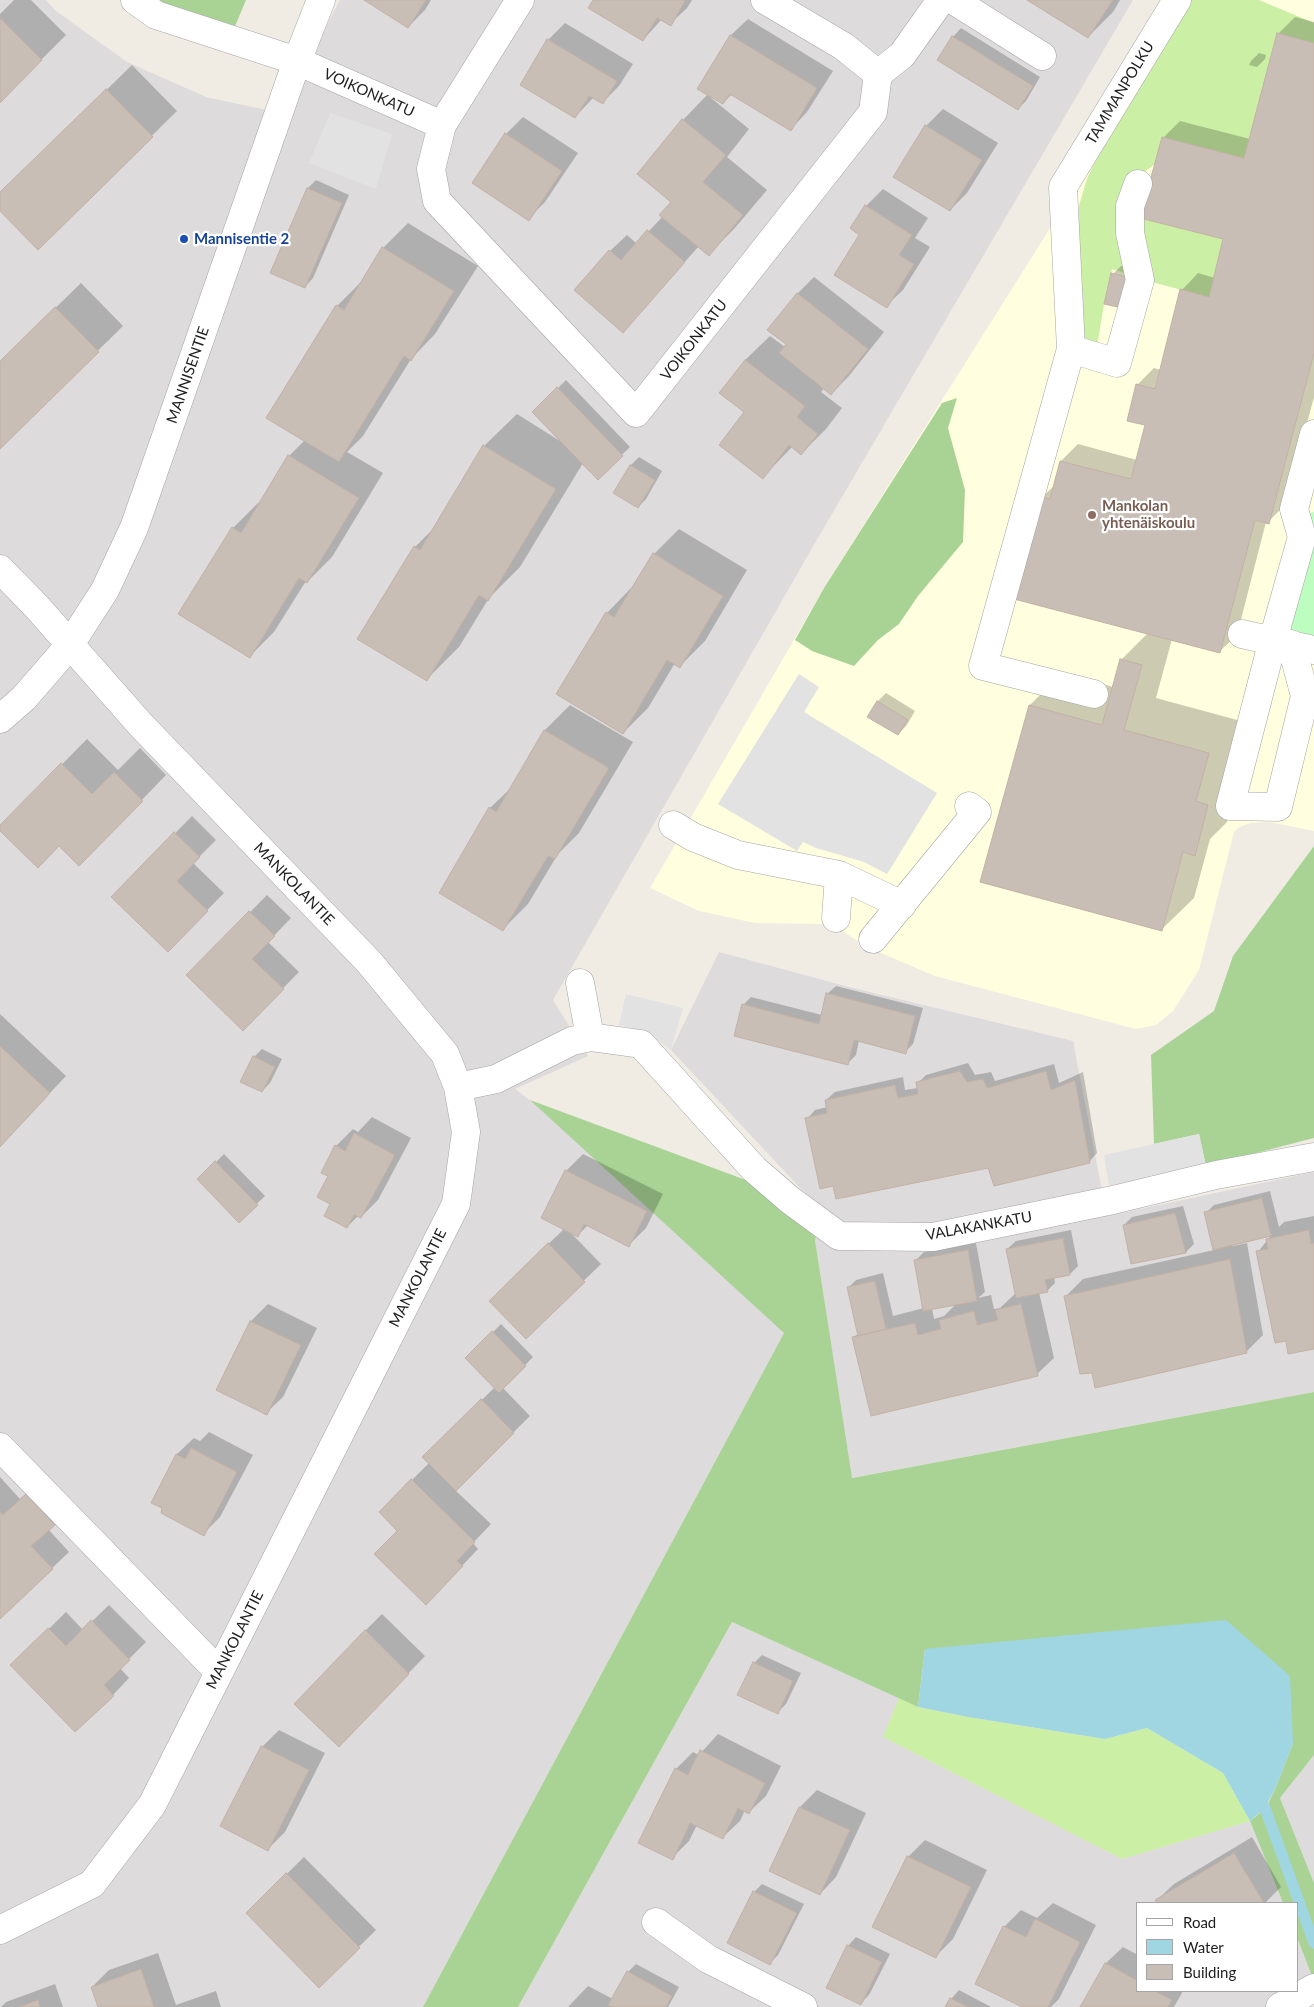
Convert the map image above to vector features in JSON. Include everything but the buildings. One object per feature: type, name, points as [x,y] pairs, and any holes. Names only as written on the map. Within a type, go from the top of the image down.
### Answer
[{"type":"street","name":"VOIKONKATU","points":[[136,0],[156,15],[297,61],[442,125]]},
{"type":"street","name":"MANNISENTIE","points":[[0,719],[24,698],[69,646],[105,590],[134,528],[297,61],[321,0]]},
{"type":"street","name":"VOIKONKATU","points":[[520,0],[442,125],[431,169],[437,201],[636,413],[873,112],[878,74]]},
{"type":"street","points":[[765,0],[843,46],[878,74],[902,55],[941,0]]},
{"type":"street","points":[[953,0],[1042,56]]},
{"type":"street","name":"TAMMANPOLKU","points":[[1071,349],[1063,187],[1177,0]]},
{"type":"street","points":[[1094,694],[983,666],[1071,349],[1117,363],[1140,280],[1130,233],[1130,206],[1138,184]]},
{"type":"street","points":[[1293,645],[1305,696],[1278,807],[1230,806],[1293,645],[1302,537],[1294,509],[1314,434]]},
{"type":"street","name":"MANKOLANTIE","points":[[0,569],[37,607],[69,646],[140,724],[369,962],[445,1054],[458,1087],[466,1132],[456,1204],[152,1805],[92,1884],[0,1930]]},
{"type":"street","points":[[1242,634],[1293,645]]},
{"type":"street","points":[[873,939],[977,812],[969,806]]},
{"type":"street","points":[[673,825],[693,837],[738,855],[839,875],[902,905]]},
{"type":"street","points":[[836,918],[839,875]]},
{"type":"street","points":[[580,983],[590,1036]]},
{"type":"street","name":"VALAKANKATU","points":[[458,1087],[496,1079],[572,1040],[590,1036],[641,1044],[754,1169],[790,1200],[839,1236],[933,1237],[1113,1200],[1216,1175],[1314,1157]]},
{"type":"street","points":[[0,1447],[219,1672]]},
{"type":"street","points":[[656,1922],[708,1960],[803,2007]]},
{"type":"street","points":[[1280,2007],[1314,1988]]},
{"type":"shaded area","points":[[0,0],[46,0],[56,11],[127,62],[206,97],[290,115],[320,37],[340,0],[1133,0],[815,543],[553,1000],[588,1056],[515,1089],[530,1100],[634,1161],[784,1333],[423,2007],[0,2007]]},
{"type":"shaded area","name":"Mankolan yhtenäiskoulu","points":[[1190,0],[1314,0],[1314,831],[1269,822],[1251,823],[1239,827],[1234,832],[1199,970],[1173,1011],[1156,1025],[1136,1029],[935,976],[869,948],[839,929],[821,924],[755,923],[699,911],[650,888],[824,588],[1106,139]]},
{"type":"shaded area","points":[[330,113],[392,134],[376,189],[309,163]]},
{"type":"shaded area","points":[[799,674],[819,687],[804,712],[937,793],[887,874],[864,862],[816,848],[803,842],[797,851],[718,804]]},
{"type":"shaded area","points":[[719,952],[849,987],[1073,1041],[1107,1216],[1314,1172],[1314,1392],[851,1478],[815,1239],[824,1209],[802,1190],[671,1050]]},
{"type":"shaded area","points":[[626,994],[683,1008],[671,1050],[646,1032],[619,1025]]},
{"type":"shaded area","points":[[1199,1134],[1206,1166],[1109,1186],[1104,1155]]},
{"type":"shaded area","points":[[732,1622],[899,1698],[883,1737],[1122,1859],[1250,1821],[1283,1902],[1136,1902],[1136,1992],[1299,1992],[1299,1943],[1312,1976],[1296,2007],[518,2007]]},
{"type":"shaded area","points":[[1314,1755],[1314,1883],[1280,1798]]},
{"type":"green space","points":[[155,0],[246,0],[233,31]]},
{"type":"green space","points":[[1190,0],[1259,0],[1314,23],[1314,43],[1277,34],[1244,158],[1155,164],[1136,178],[1132,275],[1112,269],[1097,346],[1084,342],[1076,257],[1079,206],[1087,179],[1106,139]]},
{"type":"green space","points":[[1140,218],[1223,239],[1209,297],[1144,280]]},
{"type":"green space","points":[[957,398],[948,428],[965,490],[963,542],[918,596],[899,624],[878,640],[854,666],[812,651],[795,640],[824,588],[942,403]]},
{"type":"green space","points":[[1314,512],[1314,639],[1284,631],[1303,514]]},
{"type":"green space","points":[[1314,846],[1314,1138],[1206,1166],[1199,1134],[1154,1144],[1151,1055],[1214,1011],[1233,956]]},
{"type":"green space","points":[[530,1100],[824,1209],[815,1240],[852,1478],[1314,1392],[1314,1755],[1280,1798],[1314,1883],[1314,1975],[1312,1976],[1299,1943],[1299,1902],[1283,1902],[1250,1821],[1266,1808],[1293,1743],[925,1649],[918,1707],[732,1622],[518,2007],[423,2007],[784,1333]]},
{"type":"green space","points":[[899,1698],[918,1707],[968,1717],[1105,1739],[1147,1728],[1223,1773],[1250,1821],[1122,1859],[883,1737]]},
{"type":"water","points":[[1226,1620],[1290,1676],[1293,1743],[1276,1787],[1265,1808],[1250,1821],[1223,1773],[1147,1728],[1105,1739],[918,1707],[925,1649]]},
{"type":"waterway","points":[[1265,1808],[1314,1943]]},
{"type":"place","name":"Mannisentie 2","points":[[184,239]]},
{"type":"place","name":"Mankolan yhtenäiskoulu","points":[[1092,515]]}]
